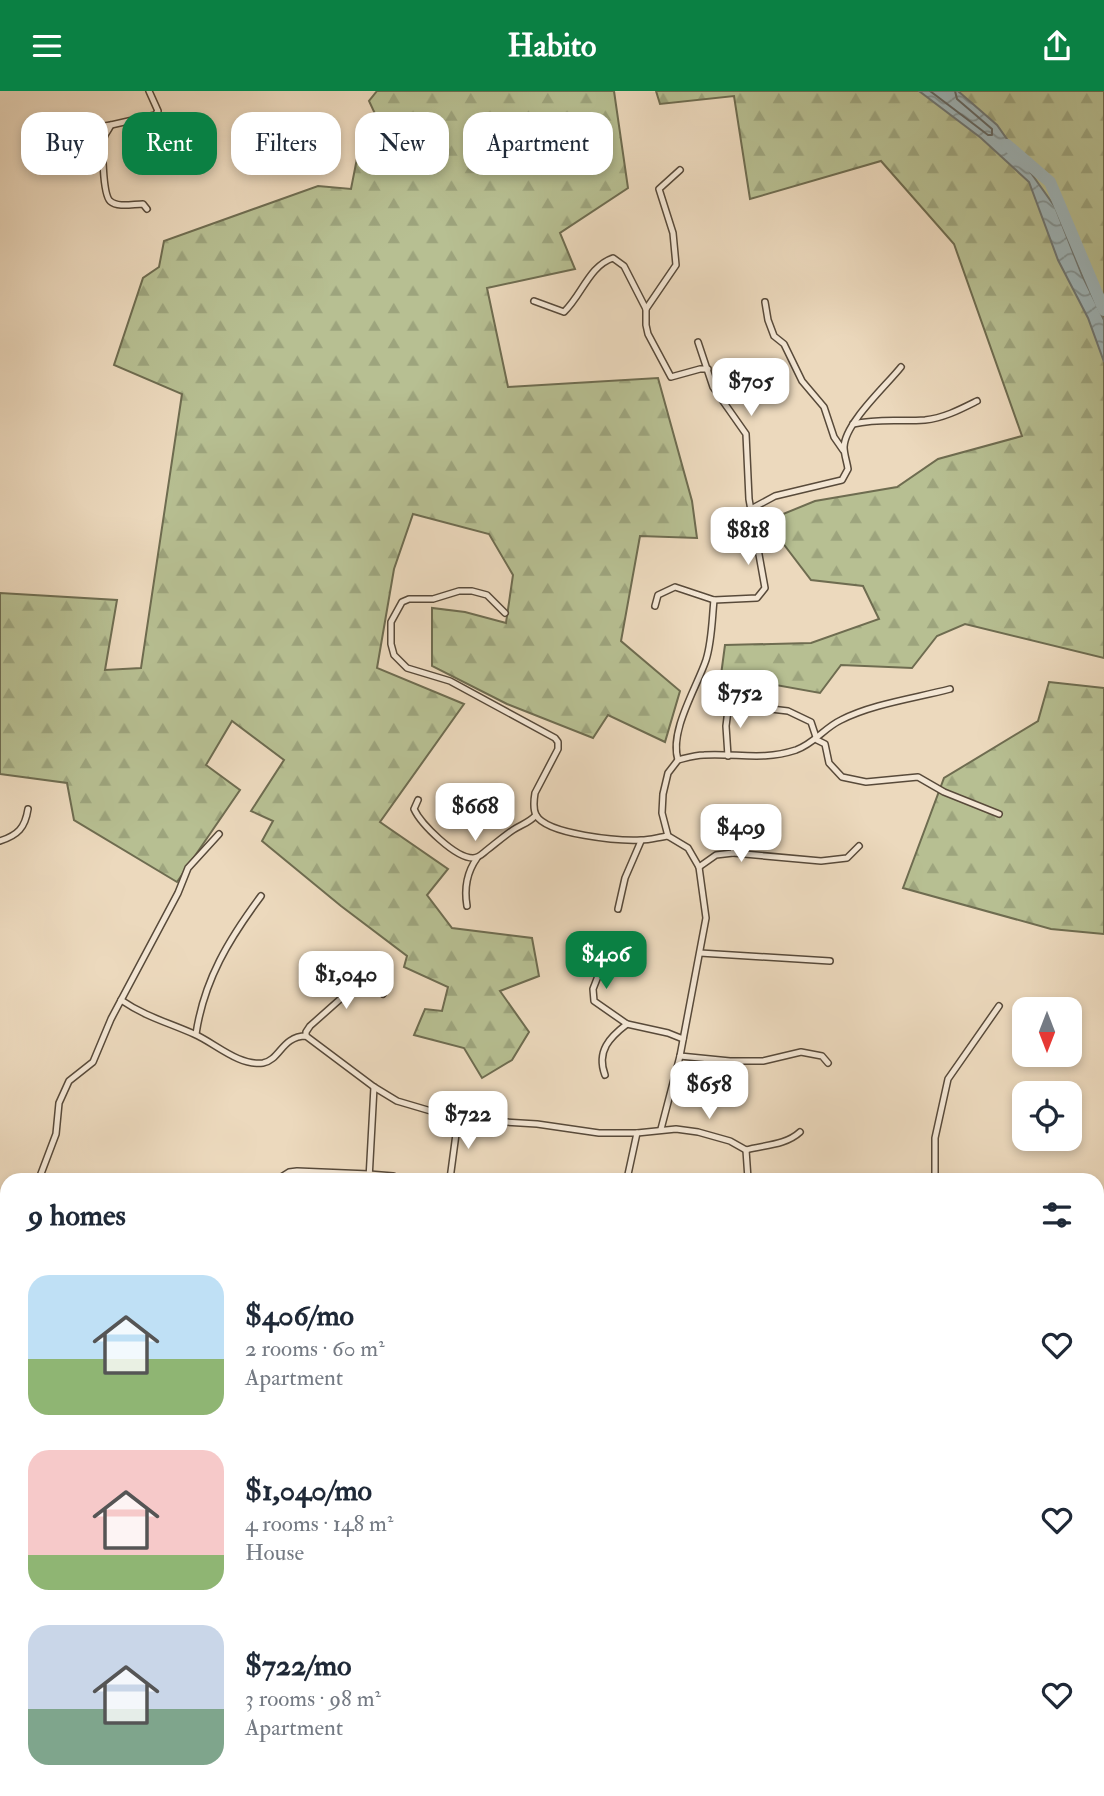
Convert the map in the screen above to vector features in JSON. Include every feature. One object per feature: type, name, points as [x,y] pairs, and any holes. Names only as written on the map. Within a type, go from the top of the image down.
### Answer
[{"type":"street","points":[[108,125],[155,115],[158,111],[149,91]]},
{"type":"street","points":[[111,125],[105,136],[102,154],[106,177],[105,194],[118,205],[143,204],[147,209]]},
{"type":"street","points":[[646,309],[676,265],[673,233],[659,189],[680,170]]},
{"type":"street","points":[[534,301],[564,312],[575,302],[602,262],[613,258],[624,266],[646,309],[648,334],[671,377],[708,369]]},
{"type":"street","points":[[765,302],[774,337],[784,344],[802,381],[824,407],[831,429],[844,450]]},
{"type":"street","points":[[655,606],[658,595],[676,587],[715,600],[757,598],[765,588],[751,509],[746,434],[713,387],[698,342]]},
{"type":"street","points":[[751,509],[775,496],[842,480],[848,469],[844,450],[846,434],[901,367]]},
{"type":"street","points":[[853,424],[877,419],[924,420],[943,417],[977,401]]},
{"type":"street","points":[[676,587],[677,577]]},
{"type":"street","points":[[505,613],[487,595],[472,591],[401,602],[391,622],[394,655],[407,668],[450,681],[555,739],[558,749],[535,793],[536,815],[546,825],[566,831],[641,841],[668,835]]},
{"type":"street","points":[[678,760],[675,752],[680,729],[708,652],[715,600]]},
{"type":"street","points":[[661,1129],[680,1056],[706,918],[699,867],[688,848],[668,835],[662,813],[668,773],[678,760],[705,755],[756,757],[796,750],[817,740],[828,728],[851,716],[950,689]]},
{"type":"street","points":[[728,756],[726,726],[729,702]]},
{"type":"street","points":[[771,709],[788,711],[811,722],[817,740],[825,744],[829,763],[842,777],[866,782],[918,777],[944,792],[999,814]]},
{"type":"street","points":[[418,800],[414,809],[416,814],[439,839],[458,853],[477,858]]},
{"type":"street","points":[[0,841],[15,836],[26,824],[28,809]]},
{"type":"street","points":[[467,906],[465,895],[468,874],[477,858],[515,829],[529,823],[536,815]]},
{"type":"street","points":[[733,853],[739,827]]},
{"type":"street","points":[[42,1173],[56,1134],[59,1103],[69,1081],[93,1062],[121,1000],[178,893],[188,868],[219,834]]},
{"type":"street","points":[[618,909],[625,878],[641,841]]},
{"type":"street","points":[[699,867],[716,856],[733,853],[821,861],[847,858],[859,846]]},
{"type":"street","points":[[196,1034],[200,1008],[216,965],[228,940],[261,896]]},
{"type":"street","points":[[607,953],[593,989],[594,1001],[627,1024],[683,1039]]},
{"type":"street","points":[[700,953],[830,961]]},
{"type":"street","points":[[306,1036],[310,1026],[355,985],[372,984],[383,994]]},
{"type":"street","points":[[121,1000],[142,1014],[196,1034],[242,1060],[267,1062],[287,1041],[296,1036],[306,1036],[397,1101],[458,1119],[537,1124],[599,1133],[637,1133],[661,1129],[698,1132],[730,1140],[746,1150],[779,1143],[800,1132]]},
{"type":"street","points":[[935,1173],[935,1138],[948,1079],[999,1006]]},
{"type":"street","points":[[605,1075],[601,1066],[609,1038],[627,1024]]},
{"type":"street","points":[[680,1056],[763,1061],[801,1052],[822,1056],[828,1063]]},
{"type":"street","points":[[369,1173],[374,1087]]},
{"type":"street","points":[[451,1173],[458,1119]]},
{"type":"street","points":[[627,1173],[637,1133]]},
{"type":"street","points":[[746,1150],[748,1173]]},
{"type":"street","points":[[287,1173],[326,1173]]},
{"type":"green space","points":[[377,91],[614,91],[628,188],[560,233],[575,269],[487,288],[508,387],[658,378],[692,501],[697,538],[640,536],[621,641],[680,691],[665,742],[608,715],[593,738],[507,704],[432,666],[432,608],[465,612],[506,623],[513,575],[489,534],[413,514],[394,569],[377,668],[464,704],[380,822],[448,869],[427,895],[452,928],[532,938],[539,976],[500,991],[529,1032],[512,1060],[482,1078],[464,1048],[414,1035],[425,1009],[442,1011],[448,987],[404,967],[407,956],[262,841],[273,821],[251,811],[284,760],[232,721],[206,765],[240,790],[177,882],[74,820],[67,783],[0,774],[0,593],[117,600],[105,670],[141,668],[182,394],[114,365],[143,278],[159,267],[164,241],[318,186],[351,189],[355,169],[355,175],[449,175],[449,112],[374,112],[369,101]]},
{"type":"green space","points":[[656,91],[1104,91],[1104,658],[965,624],[937,636],[912,668],[841,665],[820,693],[721,675],[725,645],[811,643],[879,619],[863,586],[811,580],[766,521],[815,501],[897,487],[938,459],[1022,436],[954,244],[881,161],[750,199],[734,96],[660,104]]},
{"type":"green space","points":[[1049,682],[1104,688],[1104,934],[1051,929],[903,888],[944,778],[1038,721]]},
{"type":"water","points":[[919,91],[958,91],[997,125],[1055,207],[1082,275],[1104,320],[1104,362],[1088,318],[1058,260],[1029,182],[981,138]]},
{"type":"waterway","points":[[1007,145],[1050,182],[1104,310]]}]
